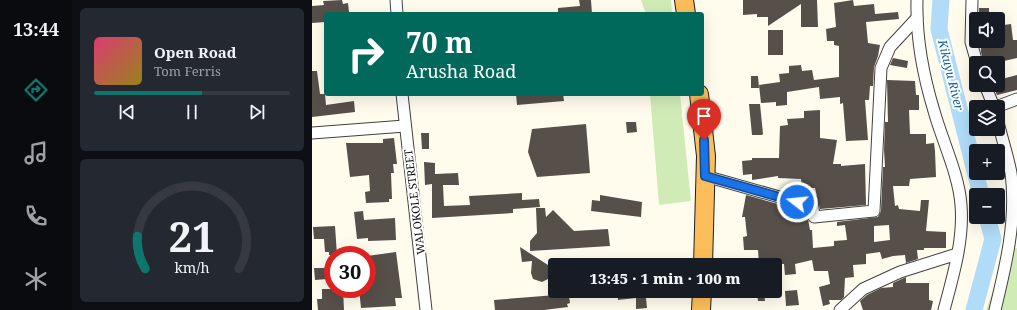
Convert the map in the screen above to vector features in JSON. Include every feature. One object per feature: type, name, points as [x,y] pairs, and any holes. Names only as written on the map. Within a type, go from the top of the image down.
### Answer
[{"type":"highway","points":[[684,0],[686,12]]},
{"type":"highway","points":[[699,96],[706,156],[703,258]]},
{"type":"highway","points":[[701,310],[702,298]]},
{"type":"street","points":[[396,0],[397,12]]},
{"type":"street","points":[[917,0],[916,18],[920,56],[934,111],[949,154],[961,203],[962,231],[944,310]]},
{"type":"street","points":[[972,0],[971,42],[975,56]]},
{"type":"street","points":[[705,176],[797,202],[812,200],[814,217],[874,211],[881,68],[890,47],[916,18]]},
{"type":"street","name":"WALOKOLE STREET","points":[[402,96],[426,310]]},
{"type":"street","points":[[1005,103],[1017,99]]},
{"type":"street","points":[[312,133],[405,126]]},
{"type":"street","points":[[995,310],[1014,251],[1011,174],[1002,136]]},
{"type":"street","points":[[840,310],[863,289],[900,272],[957,254]]},
{"type":"green space","points":[[641,0],[671,0],[672,12],[645,12]]},
{"type":"green space","points":[[650,96],[680,96],[691,201],[659,205]]},
{"type":"green space","points":[[1017,248],[1017,310],[986,310],[1008,249]]},
{"type":"building","points":[[342,0],[343,4],[348,3],[349,12],[324,12],[324,22],[312,23],[312,6],[324,5],[323,1]]},
{"type":"building","points":[[579,0],[591,0],[592,12],[558,12],[558,8],[580,6]]},
{"type":"building","points":[[743,0],[817,0],[818,27],[801,27],[801,4],[768,26],[768,17],[757,17],[757,14],[743,15]]},
{"type":"building","points":[[853,0],[854,6],[874,4],[875,14],[898,12],[899,19],[866,22],[868,43],[880,45],[874,67],[873,86],[870,86],[869,100],[865,100],[868,140],[846,141],[843,103],[840,104],[840,97],[820,99],[819,87],[787,92],[787,105],[776,106],[776,102],[761,103],[759,85],[780,82],[779,74],[789,73],[789,66],[801,65],[802,71],[812,70],[814,80],[839,77],[839,46],[834,45],[834,41],[827,41],[826,29],[836,27],[834,3]]},
{"type":"building","points":[[979,8],[989,8],[989,12],[979,12]]},
{"type":"building","points":[[1011,24],[1013,40],[1017,40],[1017,58],[1005,61],[1005,56],[982,56],[981,48],[1005,48],[1005,25]]},
{"type":"building","points":[[768,30],[783,30],[783,55],[768,55]]},
{"type":"building","points":[[893,58],[908,61],[907,68],[890,65]]},
{"type":"building","points":[[312,71],[317,71],[320,94],[324,94],[325,96],[326,105],[354,101],[355,112],[312,117]]},
{"type":"building","points":[[1017,75],[1017,90],[997,95],[996,92],[1005,92],[1005,78]]},
{"type":"building","points":[[751,76],[758,76],[759,88],[751,88]]},
{"type":"building","points":[[887,80],[915,81],[916,95],[919,95],[919,110],[909,110],[910,134],[926,134],[926,144],[934,143],[936,177],[910,179],[909,186],[893,186],[895,206],[898,205],[899,209],[920,211],[921,200],[929,200],[926,231],[946,232],[946,248],[924,248],[924,250],[917,250],[918,259],[906,263],[905,255],[882,259],[880,252],[866,254],[866,264],[853,265],[854,277],[845,278],[844,297],[841,300],[829,300],[830,304],[823,306],[819,287],[830,284],[828,271],[814,271],[812,260],[795,264],[796,274],[785,275],[782,258],[759,258],[758,250],[744,250],[743,237],[747,236],[745,217],[742,217],[746,195],[792,208],[792,210],[806,208],[810,230],[812,230],[813,248],[834,246],[834,241],[847,240],[845,225],[837,226],[837,222],[878,217],[881,211],[883,167],[885,167],[885,122],[888,122]],"holes":[[[889,225],[890,240],[874,242],[874,226]]]},
{"type":"building","points":[[516,96],[563,96],[564,101],[517,105]]},
{"type":"building","points":[[749,104],[760,104],[762,135],[752,135]]},
{"type":"building","points":[[820,110],[820,138],[837,140],[833,164],[841,164],[841,166],[865,164],[866,205],[820,209],[815,188],[802,188],[801,179],[778,178],[778,176],[752,180],[752,174],[743,175],[742,161],[752,160],[752,158],[779,158],[780,126],[788,125],[787,119],[804,118],[804,111]]},
{"type":"building","points":[[626,122],[636,122],[637,132],[627,133]]},
{"type":"building","points":[[586,124],[590,173],[537,177],[528,152],[532,129]]},
{"type":"building","points":[[421,133],[429,133],[429,149],[422,149]]},
{"type":"building","points":[[394,138],[397,164],[393,164],[394,173],[391,173],[392,199],[389,199],[389,202],[366,203],[365,192],[370,191],[369,175],[350,177],[346,143],[383,143],[383,139]]},
{"type":"building","points":[[424,162],[435,163],[435,174],[458,173],[459,185],[443,185],[444,206],[470,205],[469,196],[522,193],[522,200],[539,199],[540,207],[513,209],[513,213],[432,218],[432,184],[425,185]]},
{"type":"building","points":[[600,195],[642,202],[641,217],[591,211],[592,200],[600,201]]},
{"type":"building","points":[[536,208],[545,208],[546,217],[553,210],[574,231],[608,229],[610,246],[530,251],[530,241],[537,233]]},
{"type":"building","points":[[363,211],[364,220],[395,218],[396,240],[368,241],[368,238],[357,239],[354,212]]},
{"type":"building","points":[[335,226],[336,246],[325,246],[324,239],[314,239],[313,227]]},
{"type":"building","points":[[520,247],[548,265],[548,279],[542,282],[533,279],[531,273],[532,261],[522,262]]},
{"type":"building","points":[[396,252],[402,298],[395,298],[396,306],[361,308],[360,298],[376,298],[376,255]]},
{"type":"building","points":[[314,268],[324,268],[324,279],[315,280]]},
{"type":"building","points":[[906,277],[906,283],[929,283],[929,300],[933,301],[931,310],[863,310],[860,301],[867,295],[881,288],[893,287],[893,283]]},
{"type":"building","points":[[322,289],[324,289],[324,298],[343,298],[344,310],[318,310],[317,299],[322,299]]},
{"type":"building","points":[[797,290],[799,305],[786,306],[785,291]]},
{"type":"building","points":[[548,296],[548,298],[569,298],[570,303],[567,304],[568,307],[544,310],[495,310],[494,300]]},
{"type":"building","points":[[618,298],[636,298],[618,300]]},
{"type":"building","points":[[636,298],[646,298],[647,308],[636,309]]},
{"type":"building","points":[[758,298],[765,298],[765,301],[758,301]]},
{"type":"waterway","name":"Kikuyu River","points":[[941,0],[939,29],[979,188]]},
{"type":"waterway","name":"Kikuyu River","points":[[974,310],[993,239],[989,224]]},
{"type":"route","points":[[704,140],[706,156],[705,176],[797,202]]}]
